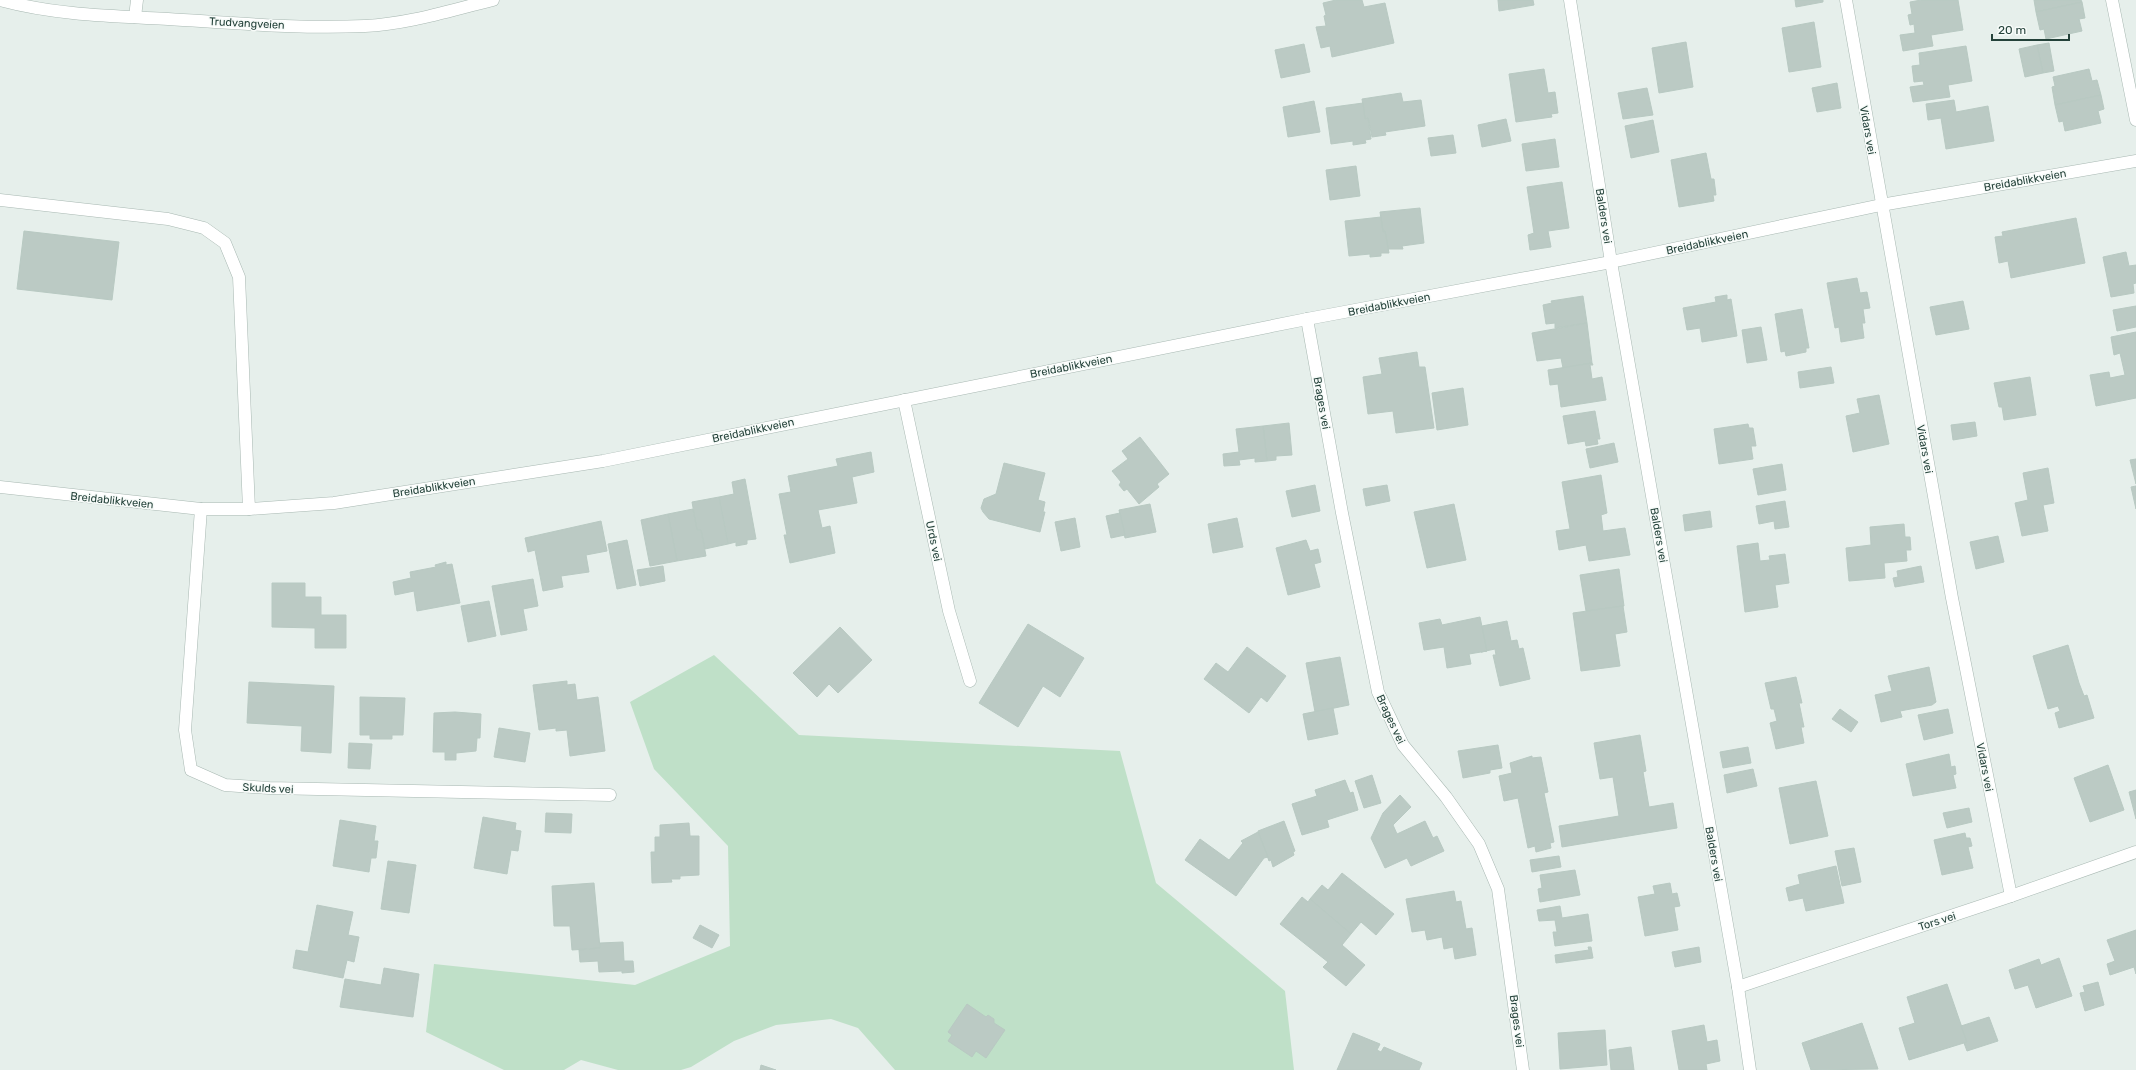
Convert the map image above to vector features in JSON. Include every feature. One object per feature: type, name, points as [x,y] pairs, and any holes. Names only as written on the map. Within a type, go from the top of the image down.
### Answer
[{"type":"street","name":"Trudvangveien","points":[[0,0],[28,8],[62,12],[301,26],[366,26],[416,20],[451,5],[493,0]]},
{"type":"street","points":[[135,17],[137,0]]},
{"type":"street","name":"Balders vei","points":[[1570,0],[1611,262],[1738,987],[1750,1070]]},
{"type":"street","name":"Vidars vei","points":[[1846,0],[1881,205],[1952,598],[2011,896]]},
{"type":"street","points":[[2112,0],[2136,120]]},
{"type":"street","name":"Breidablikkveien","points":[[0,487],[201,509],[249,509],[334,503],[603,461],[1307,319],[1611,262],[1881,205],[2136,161]]},
{"type":"street","points":[[0,200],[168,219],[204,228],[225,243],[239,277],[249,509]]},
{"type":"street","name":"Brages vei","points":[[1307,319],[1342,513],[1378,692],[1402,745],[1446,797],[1479,844],[1498,889],[1524,1070]]},
{"type":"street","name":"Urds vei","points":[[904,400],[949,611],[970,681]]},
{"type":"street","name":"Skulds vei","points":[[201,509],[185,730],[191,770],[225,785],[269,788],[610,795]]},
{"type":"street","name":"Tors vei","points":[[1738,987],[2011,896],[2136,852]]},
{"type":"green space","points":[[714,655],[799,735],[1120,751],[1156,883],[1285,991],[1294,1070],[895,1070],[858,1028],[831,1019],[776,1025],[734,1041],[691,1067],[681,1070],[618,1070],[581,1060],[564,1070],[504,1070],[426,1032],[434,964],[635,985],[730,946],[728,846],[654,769],[630,702]]},
{"type":"building","points":[[1336,0],[1362,0],[1364,7],[1385,3],[1394,43],[1332,57],[1330,46],[1321,48],[1316,27],[1326,26],[1324,16],[1326,15],[1323,3]]},
{"type":"building","points":[[1498,0],[1533,0],[1534,5],[1499,11]]},
{"type":"building","points":[[1795,0],[1823,0],[1823,2],[1796,7]]},
{"type":"building","points":[[1921,0],[1958,0],[1963,30],[1931,35],[1933,46],[1903,51],[1900,35],[1915,33],[1914,24],[1910,25],[1908,15],[1912,14],[1910,2]]},
{"type":"building","points":[[2034,0],[2081,0],[2082,2],[2036,12]]},
{"type":"building","points":[[2082,2],[2085,18],[2079,19],[2082,31],[2046,39],[2044,29],[2040,30],[2036,12]]},
{"type":"building","points":[[1814,22],[1821,67],[1789,72],[1782,28]]},
{"type":"building","points":[[1686,42],[1693,87],[1659,93],[1652,48]]},
{"type":"building","points":[[2049,43],[2054,71],[2043,73],[2037,45]]},
{"type":"building","points":[[1304,44],[1310,72],[1281,78],[1275,50]]},
{"type":"building","points":[[2037,45],[2043,73],[2025,77],[2019,49]]},
{"type":"building","points":[[1966,46],[1972,81],[1948,85],[1950,97],[1913,102],[1910,87],[1924,85],[1923,81],[1914,82],[1912,66],[1920,65],[1919,53]]},
{"type":"building","points":[[1544,69],[1548,93],[1555,92],[1558,113],[1551,114],[1552,117],[1516,122],[1509,74]]},
{"type":"building","points":[[2089,69],[2092,81],[2097,80],[2101,95],[2055,105],[2052,87],[2055,86],[2053,77]]},
{"type":"building","points":[[1837,83],[1841,108],[1817,112],[1812,88]]},
{"type":"building","points":[[1647,88],[1653,115],[1623,119],[1618,93]]},
{"type":"building","points":[[1401,93],[1403,102],[1421,100],[1425,126],[1385,132],[1386,135],[1372,137],[1368,118],[1365,119],[1362,99]]},
{"type":"building","points":[[2101,95],[2104,109],[2098,111],[2101,123],[2065,131],[2063,121],[2059,122],[2055,105]]},
{"type":"building","points":[[1954,100],[1956,112],[1988,106],[1994,141],[1946,149],[1941,118],[1928,120],[1926,104]]},
{"type":"building","points":[[1314,101],[1320,132],[1288,137],[1283,107]]},
{"type":"building","points":[[1363,103],[1365,119],[1368,118],[1371,139],[1365,140],[1366,143],[1353,145],[1353,141],[1331,144],[1326,108]]},
{"type":"building","points":[[1506,119],[1511,141],[1482,147],[1478,125]]},
{"type":"building","points":[[1653,120],[1659,152],[1631,158],[1625,126]]},
{"type":"building","points":[[1453,135],[1456,153],[1431,156],[1428,138]]},
{"type":"building","points":[[1555,139],[1559,167],[1526,171],[1522,144]]},
{"type":"building","points":[[1706,153],[1711,179],[1714,179],[1716,195],[1713,195],[1714,201],[1679,207],[1671,160]]},
{"type":"building","points":[[1356,166],[1360,196],[1330,200],[1326,170]]},
{"type":"building","points":[[1562,182],[1569,228],[1548,231],[1551,247],[1530,250],[1528,235],[1534,233],[1527,187]]},
{"type":"building","points":[[1420,208],[1424,243],[1402,246],[1403,249],[1388,249],[1385,231],[1383,232],[1380,212]]},
{"type":"building","points":[[1381,217],[1383,232],[1385,231],[1389,253],[1381,253],[1381,256],[1370,257],[1370,254],[1349,256],[1345,221]]},
{"type":"building","points":[[2076,218],[2085,263],[2011,278],[2008,261],[1999,263],[1995,237],[2003,236],[2002,232]]},
{"type":"building","points":[[24,231],[119,242],[112,300],[17,289]]},
{"type":"building","points":[[2126,252],[2129,266],[2136,265],[2136,283],[2133,284],[2134,293],[2111,297],[2103,257]]},
{"type":"building","points":[[1857,278],[1860,293],[1867,292],[1870,308],[1863,309],[1865,323],[1862,323],[1864,338],[1841,342],[1839,327],[1835,328],[1827,283]]},
{"type":"building","points":[[1727,295],[1727,300],[1731,299],[1737,336],[1702,342],[1700,328],[1687,330],[1683,308],[1716,302],[1715,297]]},
{"type":"building","points":[[1583,296],[1587,323],[1555,328],[1555,323],[1546,324],[1543,305],[1552,303],[1551,301]]},
{"type":"building","points":[[1963,301],[1969,329],[1936,335],[1930,307]]},
{"type":"building","points":[[2136,306],[2136,327],[2117,331],[2113,310]]},
{"type":"building","points":[[1802,309],[1809,348],[1806,348],[1806,352],[1786,356],[1785,351],[1781,352],[1775,314]]},
{"type":"building","points":[[1587,323],[1592,363],[1563,368],[1561,358],[1537,361],[1532,333]]},
{"type":"building","points":[[1761,327],[1767,360],[1747,363],[1742,330]]},
{"type":"building","points":[[2136,332],[2136,398],[2096,406],[2090,375],[2109,372],[2110,378],[2125,375],[2120,353],[2114,355],[2111,337]]},
{"type":"building","points":[[1417,352],[1419,367],[1425,367],[1434,428],[1396,433],[1393,411],[1368,414],[1363,377],[1382,374],[1379,358]]},
{"type":"building","points":[[1592,363],[1593,365],[1590,365],[1592,379],[1602,377],[1606,400],[1561,407],[1558,384],[1550,385],[1548,370]]},
{"type":"building","points":[[1831,367],[1834,383],[1800,388],[1798,372]]},
{"type":"building","points":[[2030,377],[2036,415],[2004,420],[2002,407],[1999,407],[1994,383]]},
{"type":"building","points":[[1463,388],[1468,425],[1437,430],[1432,393]]},
{"type":"building","points":[[1879,395],[1889,444],[1853,452],[1846,416],[1860,413],[1857,399]]},
{"type":"building","points":[[1595,411],[1600,439],[1597,439],[1598,444],[1586,446],[1585,441],[1568,444],[1563,416]]},
{"type":"building","points":[[1975,422],[1977,436],[1953,440],[1951,425]]},
{"type":"building","points":[[1289,423],[1292,455],[1276,456],[1276,460],[1267,461],[1263,426]]},
{"type":"building","points":[[1748,424],[1749,428],[1753,428],[1756,446],[1751,446],[1753,459],[1719,464],[1714,429]]},
{"type":"building","points":[[1263,426],[1267,461],[1255,462],[1255,458],[1239,460],[1240,465],[1224,466],[1223,454],[1239,452],[1236,429]]},
{"type":"building","points":[[1140,437],[1169,474],[1157,484],[1159,487],[1139,504],[1127,489],[1124,491],[1119,485],[1121,482],[1112,471],[1128,459],[1122,451]]},
{"type":"building","points":[[1614,443],[1618,462],[1590,468],[1586,449]]},
{"type":"building","points":[[871,452],[874,472],[852,477],[857,503],[818,510],[822,528],[830,526],[835,553],[790,563],[784,535],[787,535],[779,494],[791,492],[788,476],[838,466],[836,459]]},
{"type":"building","points":[[2136,459],[2136,484],[2130,460]]},
{"type":"building","points":[[1004,463],[1045,473],[1038,500],[1045,502],[1043,512],[1045,512],[1040,532],[989,519],[983,512],[981,508],[984,499],[996,494]]},
{"type":"building","points":[[1782,464],[1786,490],[1758,495],[1753,469]]},
{"type":"building","points":[[2048,468],[2054,503],[2043,505],[2048,531],[2022,536],[2015,503],[2028,500],[2023,473]]},
{"type":"building","points":[[1601,475],[1607,513],[1601,515],[1603,531],[1625,528],[1630,555],[1589,561],[1586,545],[1559,550],[1556,531],[1570,529],[1562,482]]},
{"type":"building","points":[[745,479],[756,539],[747,540],[747,544],[736,546],[736,542],[728,544],[719,497],[734,494],[732,482]]},
{"type":"building","points":[[1315,485],[1320,511],[1292,517],[1286,491]]},
{"type":"building","points":[[1387,485],[1390,501],[1366,506],[1363,489]]},
{"type":"building","points":[[2136,486],[2136,509],[2131,487]]},
{"type":"building","points":[[719,497],[728,544],[705,549],[701,530],[697,530],[692,502]]},
{"type":"building","points":[[1785,501],[1789,527],[1775,529],[1774,521],[1759,524],[1756,506]]},
{"type":"building","points":[[1150,504],[1156,532],[1125,538],[1119,510]]},
{"type":"building","points":[[1454,504],[1466,560],[1427,568],[1414,512]]},
{"type":"building","points":[[693,509],[697,530],[701,530],[706,556],[677,561],[668,514]]},
{"type":"building","points":[[1710,511],[1712,527],[1685,531],[1683,515]]},
{"type":"building","points":[[1120,513],[1125,535],[1111,538],[1106,516]]},
{"type":"building","points":[[668,514],[677,561],[650,566],[641,520]]},
{"type":"building","points":[[1075,518],[1080,547],[1061,551],[1055,522]]},
{"type":"building","points":[[1237,518],[1243,547],[1213,553],[1208,524]]},
{"type":"building","points":[[601,521],[607,551],[586,555],[589,572],[561,576],[563,587],[543,591],[535,550],[528,552],[525,538]]},
{"type":"building","points":[[1904,524],[1905,537],[1910,537],[1911,550],[1906,550],[1907,561],[1884,563],[1885,578],[1849,581],[1846,548],[1871,545],[1870,527]]},
{"type":"building","points":[[1998,536],[2004,562],[1976,569],[1970,542]]},
{"type":"building","points":[[627,540],[636,585],[617,589],[608,544]]},
{"type":"building","points":[[1306,540],[1310,551],[1318,549],[1321,562],[1314,564],[1320,587],[1288,595],[1276,548]]},
{"type":"building","points":[[1758,543],[1760,561],[1770,560],[1769,556],[1785,554],[1789,583],[1775,585],[1778,607],[1745,612],[1737,546]]},
{"type":"building","points":[[446,562],[446,565],[452,564],[460,603],[417,611],[414,591],[395,595],[393,582],[411,578],[410,572],[436,567],[435,565]]},
{"type":"building","points":[[663,566],[665,581],[640,586],[637,570]]},
{"type":"building","points":[[1921,566],[1924,582],[1895,587],[1893,578],[1898,577],[1897,571]]},
{"type":"building","points":[[1619,569],[1624,606],[1586,611],[1580,575]]},
{"type":"building","points":[[533,579],[538,606],[523,609],[527,630],[501,635],[492,586]]},
{"type":"building","points":[[272,583],[305,583],[305,597],[321,597],[321,615],[346,615],[346,648],[315,648],[315,628],[272,627]]},
{"type":"building","points":[[489,601],[496,636],[468,642],[461,606]]},
{"type":"building","points":[[1623,606],[1627,632],[1615,634],[1620,666],[1581,671],[1573,613]]},
{"type":"building","points":[[1480,617],[1487,651],[1469,654],[1471,664],[1447,668],[1444,647],[1424,650],[1419,623],[1440,619],[1442,625]]},
{"type":"building","points":[[1507,621],[1511,641],[1517,640],[1519,649],[1523,648],[1530,679],[1500,686],[1493,655],[1496,655],[1495,649],[1487,651],[1482,626]]},
{"type":"building","points":[[1028,624],[1084,658],[1060,697],[1043,686],[1018,727],[979,703]]},
{"type":"building","points":[[840,627],[872,660],[838,693],[829,684],[817,697],[793,673]]},
{"type":"building","points":[[2068,645],[2079,683],[2084,696],[2087,695],[2094,718],[2059,728],[2055,713],[2060,711],[2058,706],[2048,709],[2033,656]]},
{"type":"building","points":[[1247,647],[1286,676],[1267,702],[1261,697],[1249,713],[1204,679],[1216,663],[1228,672]]},
{"type":"building","points":[[1340,657],[1349,705],[1315,712],[1306,663]]},
{"type":"building","points":[[1929,667],[1936,702],[1932,705],[1900,711],[1902,717],[1881,722],[1875,695],[1892,691],[1888,676]]},
{"type":"building","points":[[1796,677],[1802,703],[1799,703],[1804,727],[1801,727],[1804,743],[1776,749],[1770,723],[1777,721],[1774,709],[1771,709],[1765,683]]},
{"type":"building","points":[[567,681],[567,685],[575,684],[577,700],[598,697],[605,751],[570,756],[567,730],[556,731],[556,728],[539,730],[533,685]]},
{"type":"building","points":[[249,682],[334,686],[331,753],[301,751],[302,726],[247,723]]},
{"type":"building","points":[[360,697],[405,698],[403,735],[392,735],[392,739],[370,739],[370,735],[360,735]]},
{"type":"building","points":[[1333,708],[1338,734],[1308,740],[1303,714]]},
{"type":"building","points":[[1840,709],[1858,722],[1851,732],[1832,719]]},
{"type":"building","points":[[1948,709],[1953,733],[1924,740],[1918,715]]},
{"type":"building","points":[[455,712],[481,714],[480,738],[477,738],[476,751],[456,753],[456,760],[445,760],[445,752],[433,752],[434,713]]},
{"type":"building","points":[[499,728],[530,733],[525,762],[494,757]]},
{"type":"building","points":[[1640,735],[1646,771],[1643,772],[1649,807],[1673,803],[1677,828],[1562,847],[1559,826],[1619,816],[1613,777],[1600,779],[1594,743]]},
{"type":"building","points":[[349,743],[372,744],[370,769],[348,768]]},
{"type":"building","points":[[1498,745],[1502,768],[1490,770],[1490,773],[1463,778],[1458,751]]},
{"type":"building","points":[[1748,747],[1751,763],[1723,768],[1720,752]]},
{"type":"building","points":[[1949,754],[1951,767],[1955,766],[1956,774],[1953,775],[1956,788],[1913,796],[1906,764]]},
{"type":"building","points":[[1532,756],[1532,758],[1541,757],[1548,792],[1544,793],[1554,842],[1550,843],[1551,848],[1536,852],[1535,846],[1528,848],[1518,798],[1504,801],[1499,776],[1512,773],[1510,763]]},
{"type":"building","points":[[2108,765],[2124,810],[2090,822],[2074,778]]},
{"type":"building","points":[[1753,769],[1757,786],[1727,793],[1724,775]]},
{"type":"building","points":[[1372,775],[1381,803],[1364,808],[1355,781]]},
{"type":"building","points":[[1345,780],[1350,793],[1353,792],[1358,810],[1327,820],[1329,827],[1302,835],[1292,804],[1317,796],[1315,790]]},
{"type":"building","points":[[1816,781],[1828,836],[1790,844],[1779,788]]},
{"type":"building","points":[[2136,790],[2136,819],[2129,792]]},
{"type":"building","points":[[1400,795],[1411,807],[1393,825],[1397,834],[1425,821],[1433,838],[1437,836],[1444,851],[1411,866],[1407,858],[1385,868],[1371,838],[1383,813]]},
{"type":"building","points":[[1969,808],[1972,822],[1947,828],[1943,813]]},
{"type":"building","points":[[546,813],[572,814],[571,833],[545,832]]},
{"type":"building","points":[[483,817],[516,823],[515,830],[521,831],[518,851],[511,850],[507,874],[474,868]]},
{"type":"building","points":[[340,820],[376,826],[374,841],[378,841],[376,858],[371,858],[369,872],[333,866]]},
{"type":"building","points":[[1284,821],[1295,851],[1293,852],[1294,855],[1273,867],[1271,860],[1269,861],[1258,831]]},
{"type":"building","points":[[689,823],[690,836],[699,836],[699,875],[680,876],[680,879],[671,879],[672,882],[652,883],[651,852],[655,852],[655,837],[660,837],[660,825]]},
{"type":"building","points":[[1258,832],[1268,857],[1264,858],[1236,896],[1185,860],[1200,839],[1229,860],[1243,843],[1241,841]]},
{"type":"building","points":[[1965,833],[1966,838],[1970,838],[1972,846],[1968,847],[1973,868],[1942,875],[1934,840]]},
{"type":"building","points":[[1854,848],[1861,882],[1842,886],[1835,851]]},
{"type":"building","points":[[1559,856],[1561,867],[1532,872],[1530,860]]},
{"type":"building","points":[[388,861],[416,865],[409,913],[381,909]]},
{"type":"building","points":[[1836,866],[1844,903],[1806,911],[1803,898],[1789,901],[1786,888],[1800,884],[1798,875]]},
{"type":"building","points":[[1575,870],[1580,895],[1540,902],[1538,889],[1542,888],[1540,875]]},
{"type":"building","points":[[1342,873],[1394,914],[1376,935],[1361,922],[1351,934],[1310,899],[1322,885],[1328,890]]},
{"type":"building","points":[[594,883],[600,948],[572,950],[570,926],[554,926],[552,886]]},
{"type":"building","points":[[1670,883],[1672,894],[1677,893],[1680,906],[1674,907],[1678,930],[1645,936],[1638,897],[1655,894],[1653,886]]},
{"type":"building","points":[[1454,891],[1456,902],[1461,901],[1466,929],[1472,928],[1476,955],[1455,959],[1453,947],[1444,949],[1442,937],[1427,940],[1425,930],[1412,932],[1406,899]]},
{"type":"building","points":[[1302,897],[1308,902],[1310,899],[1351,934],[1342,945],[1365,965],[1346,986],[1323,967],[1328,962],[1280,924]]},
{"type":"building","points":[[317,905],[353,912],[348,935],[359,937],[354,962],[347,960],[343,978],[293,968],[296,950],[308,952]]},
{"type":"building","points":[[1560,906],[1562,918],[1588,914],[1592,941],[1555,946],[1553,932],[1557,932],[1555,920],[1539,921],[1537,910]]},
{"type":"building","points":[[700,925],[719,935],[712,948],[693,938]]},
{"type":"building","points":[[2136,930],[2136,974],[2134,967],[2110,975],[2107,964],[2115,961],[2107,940]]},
{"type":"building","points":[[623,942],[624,961],[633,961],[634,972],[599,972],[598,961],[580,962],[579,950],[600,948],[600,943]]},
{"type":"building","points":[[1588,947],[1591,947],[1593,958],[1556,963],[1555,955],[1589,950]]},
{"type":"building","points":[[1699,947],[1701,962],[1675,967],[1672,952]]},
{"type":"building","points":[[2059,958],[2072,996],[2036,1008],[2028,985],[2015,989],[2009,970],[2039,959],[2041,965]]},
{"type":"building","points":[[384,968],[419,974],[413,1017],[340,1007],[345,979],[381,985]]},
{"type":"building","points":[[2098,982],[2104,1005],[2085,1011],[2080,993],[2085,992],[2083,986]]},
{"type":"building","points":[[1947,984],[1967,1042],[1909,1060],[1899,1028],[1915,1023],[1907,997]]},
{"type":"building","points":[[967,1004],[986,1017],[988,1015],[994,1019],[994,1023],[1005,1030],[986,1058],[976,1051],[972,1057],[948,1041],[952,1035],[948,1032]]},
{"type":"building","points":[[1989,1017],[1998,1041],[1967,1051],[1964,1043],[1967,1042],[1961,1026]]},
{"type":"building","points":[[1862,1023],[1878,1069],[1811,1070],[1802,1043]]},
{"type":"building","points":[[1704,1025],[1707,1042],[1717,1040],[1720,1061],[1706,1064],[1707,1070],[1679,1070],[1672,1031]]},
{"type":"building","points":[[1605,1030],[1607,1065],[1560,1069],[1558,1033]]},
{"type":"building","points":[[1353,1033],[1380,1044],[1377,1050],[1381,1052],[1384,1047],[1422,1063],[1419,1070],[1337,1070]]},
{"type":"building","points":[[1631,1047],[1634,1070],[1611,1070],[1609,1050]]},
{"type":"building","points":[[761,1065],[776,1070],[760,1070]]}]
